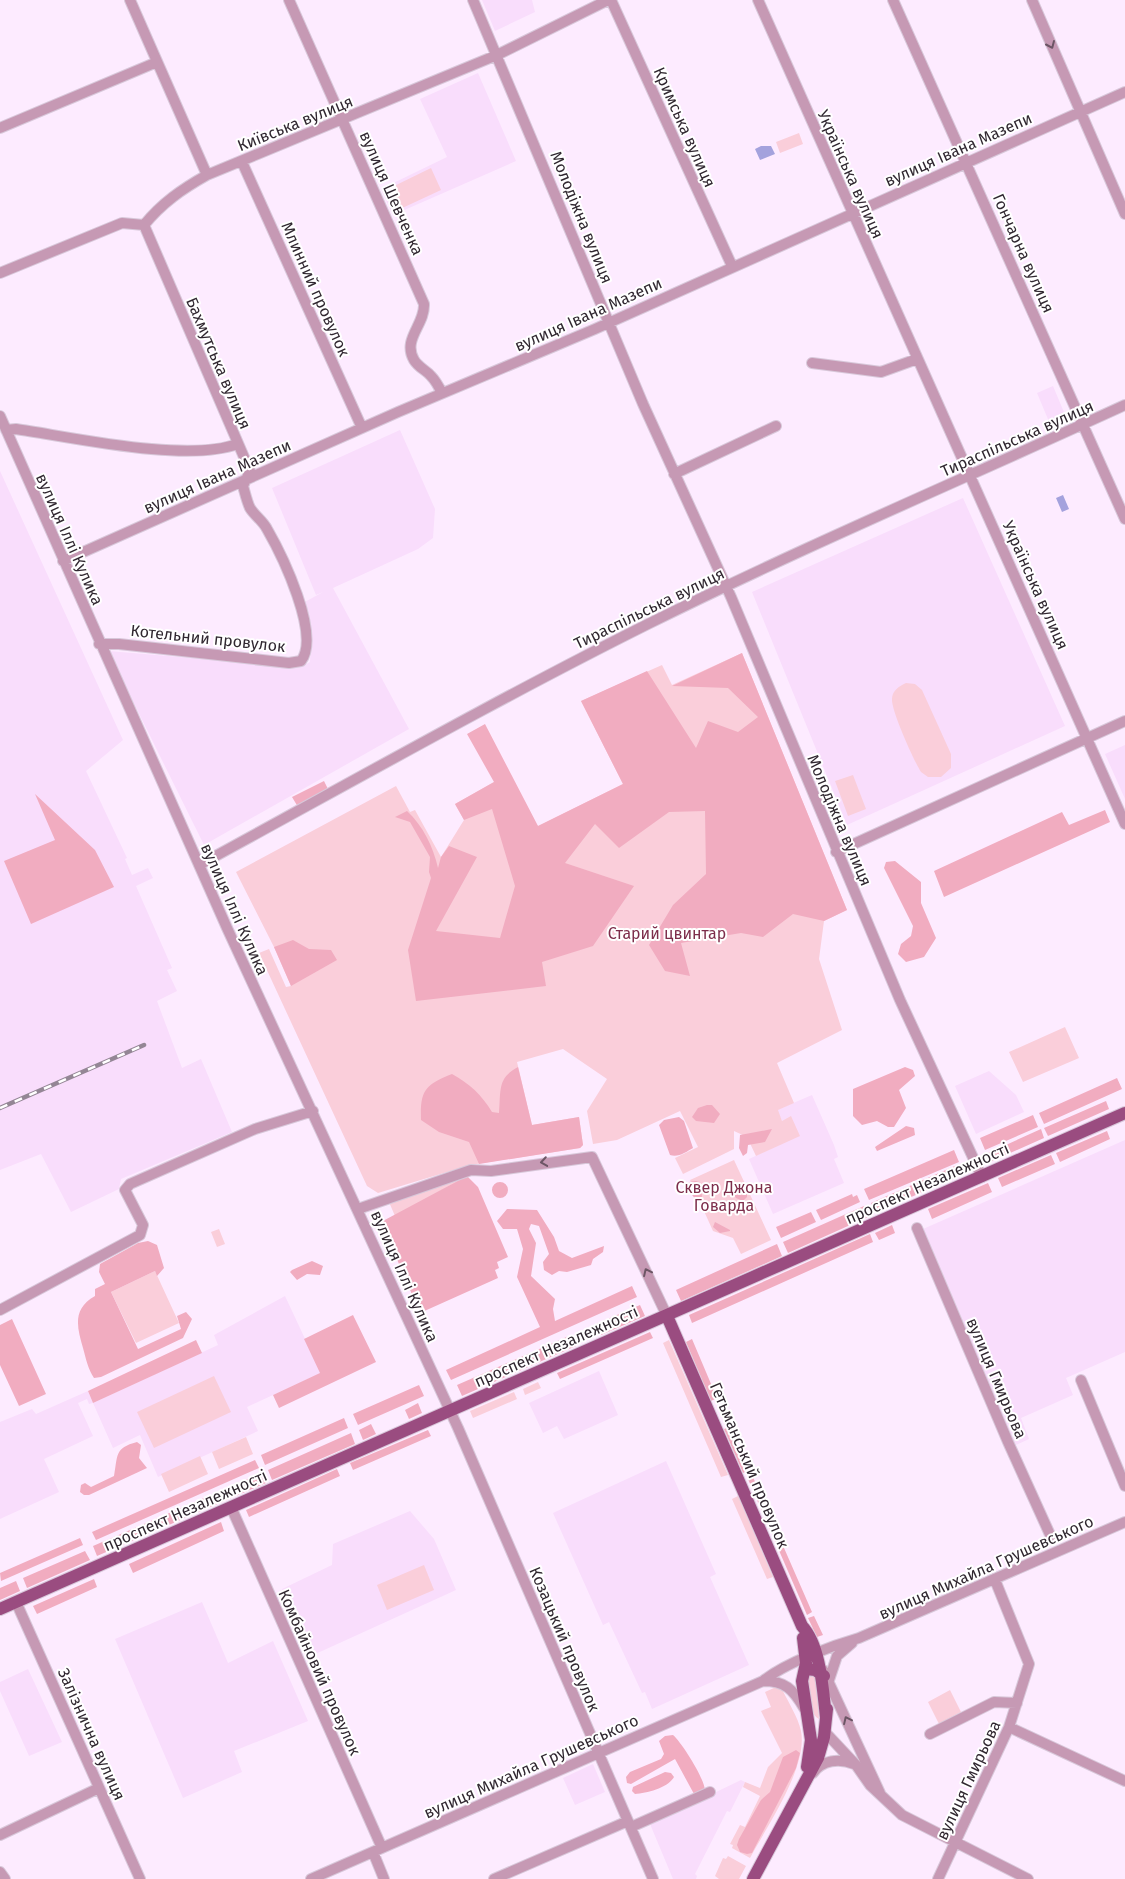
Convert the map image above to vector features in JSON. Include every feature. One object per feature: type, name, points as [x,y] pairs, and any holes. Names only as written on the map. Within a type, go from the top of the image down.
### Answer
[{"type":"main road","name":"проспект Незалежності","points":[[0,1609],[1125,1113]]},
{"type":"main road","name":"Гетьманський провулок","points":[[667,1316],[802,1626],[811,1659]]},
{"type":"main road","points":[[753,1879],[815,1763],[824,1732],[802,1682],[811,1659]]},
{"type":"main road","points":[[795,1798],[810,1756],[817,1718],[811,1659]]},
{"type":"street","points":[[130,0],[208,175]]},
{"type":"street","name":"вулиця Шевченка","points":[[289,0],[424,304],[424,312],[410,342],[413,358],[418,366],[430,374],[442,393]]},
{"type":"street","name":"Молодіжна вулиця","points":[[473,0],[674,474],[726,586],[836,852],[900,1000],[982,1177]]},
{"type":"street","name":"Київська вулиця","points":[[144,225],[159,207],[178,192],[208,175],[497,55],[610,0]]},
{"type":"street","name":"Кримська вулиця","points":[[610,0],[732,266]]},
{"type":"street","name":"Українська вулиця","points":[[758,0],[1125,824]]},
{"type":"street","name":"Гончарна вулиця","points":[[893,0],[968,162],[1125,519]]},
{"type":"street","points":[[1032,0],[1125,214]]},
{"type":"street","points":[[0,128],[157,62]]},
{"type":"street","name":"вулиця Івана Мазепи","points":[[63,561],[362,428],[609,322],[851,212],[1125,92]]},
{"type":"street","name":"Млинний провулок","points":[[242,162],[362,428]]},
{"type":"street","points":[[0,273],[122,224],[144,225]]},
{"type":"street","name":"Бахмутська вулиця","points":[[144,225],[250,471],[243,486],[250,508],[267,528],[300,602],[307,633],[306,650]]},
{"type":"street","points":[[812,363],[881,372],[917,359]]},
{"type":"street","name":"Тираспільська вулиця","points":[[199,865],[571,664],[726,586],[1125,405]]},
{"type":"street","name":"вулиця Іллі Кулика","points":[[0,416],[199,865],[450,1410]]},
{"type":"street","points":[[674,474],[776,426]]},
{"type":"street","points":[[6,430],[16,429],[176,450],[226,448],[237,444]]},
{"type":"street","name":"Котельний провулок","points":[[100,644],[119,644],[288,663],[301,661],[306,650]]},
{"type":"street","points":[[836,852],[1125,721]]},
{"type":"street","points":[[0,1310],[140,1235],[142,1225],[125,1190],[130,1184],[246,1133],[312,1111]]},
{"type":"street","points":[[358,1209],[471,1170],[491,1171],[592,1157],[667,1316]]},
{"type":"street","name":"вулиця Гмирьова","points":[[917,1228],[1004,1433],[1052,1539]]},
{"type":"street","points":[[1081,1380],[1125,1486]]},
{"type":"street","name":"Козацький провулок","points":[[450,1410],[653,1879]]},
{"type":"street","name":"Комбайновий провулок","points":[[232,1508],[377,1850],[384,1879]]},
{"type":"street","name":"вулиця Михайла Грушевського","points":[[843,1646],[1125,1522]]},
{"type":"street","name":"вулиця Гмирьова","points":[[938,1879],[1009,1727],[1029,1664],[995,1580]]},
{"type":"street","name":"Залізнична вулиця","points":[[16,1602],[140,1879]]},
{"type":"street","points":[[811,1659],[820,1646],[843,1646]]},
{"type":"street","points":[[811,1659],[833,1662],[843,1646]]},
{"type":"street","points":[[811,1659],[843,1646]]},
{"type":"street","points":[[811,1659],[829,1647]]},
{"type":"street","points":[[811,1659],[866,1759],[880,1794]]},
{"type":"street","name":"вулиця Михайла Грушевського","points":[[311,1879],[763,1681],[780,1670],[811,1659]]},
{"type":"street","points":[[763,1681],[787,1685],[817,1718]]},
{"type":"street","points":[[930,1734],[994,1702],[1017,1703]]},
{"type":"street","points":[[1009,1727],[1125,1781]]},
{"type":"street","points":[[824,1732],[856,1765],[870,1785],[902,1815],[1028,1879]]},
{"type":"street","points":[[795,1798],[803,1791],[815,1770],[824,1763],[844,1761],[856,1765]]},
{"type":"street","points":[[0,1835],[99,1788]]},
{"type":"street","points":[[494,1879],[710,1792]]},
{"type":"street","points":[[0,1872],[5,1879]]},
{"type":"shaded area","points":[[482,0],[532,0],[535,12],[495,31]]},
{"type":"shaded area","points":[[478,73],[516,161],[393,215],[381,189],[447,157],[420,99]]},
{"type":"shaded area","points":[[1053,386],[1066,417],[1050,424],[1037,393]]},
{"type":"shaded area","points":[[400,430],[435,509],[433,538],[418,549],[333,588],[409,729],[204,845],[108,651],[301,667],[310,662],[311,634],[303,603],[323,592],[316,595],[272,488]]},
{"type":"shaded area","points":[[0,471],[123,740],[86,771],[127,858],[125,859],[132,875],[148,868],[153,878],[136,886],[172,968],[167,970],[177,991],[157,1001],[182,1068],[201,1059],[232,1132],[121,1179],[119,1189],[71,1212],[41,1154],[0,1170]]},
{"type":"shaded area","points":[[963,498],[1065,726],[847,825],[752,592]]},
{"type":"shaded area","points":[[1125,745],[1125,799],[1105,754]]},
{"type":"shaded area","points":[[989,1071],[1016,1095],[1024,1112],[976,1134],[955,1086]]},
{"type":"shaded area","points":[[812,1095],[834,1145],[838,1157],[834,1159],[844,1183],[773,1214],[749,1159],[779,1145],[791,1117],[782,1121],[777,1110]]},
{"type":"shaded area","points":[[1125,1140],[1125,1352],[1066,1378],[1073,1395],[1021,1418],[1029,1439],[1016,1445],[923,1229]]},
{"type":"shaded area","points":[[285,1296],[321,1373],[247,1407],[258,1431],[158,1477],[140,1435],[113,1448],[93,1403],[218,1345],[214,1335]]},
{"type":"shaded area","points":[[599,1371],[618,1415],[564,1439],[557,1426],[543,1433],[529,1403]]},
{"type":"shaded area","points":[[88,1391],[93,1403],[89,1404],[87,1399],[78,1403],[93,1436],[44,1459],[59,1492],[0,1519],[0,1422],[32,1409],[36,1414]]},
{"type":"shaded area","points":[[666,1461],[716,1574],[710,1577],[749,1665],[652,1709],[645,1692],[642,1693],[609,1622],[603,1625],[553,1513]]},
{"type":"shaded area","points":[[410,1511],[434,1539],[456,1590],[311,1656],[282,1589],[332,1565],[333,1544]]},
{"type":"shaded area","points":[[202,1602],[228,1663],[273,1641],[308,1721],[234,1751],[242,1772],[183,1798],[115,1639]]},
{"type":"shaded area","points":[[28,1669],[62,1742],[29,1756],[0,1691],[0,1682]]},
{"type":"shaded area","points":[[593,1764],[605,1792],[575,1805],[563,1778]]},
{"type":"shaded area","points":[[741,1780],[745,1782],[730,1812],[727,1811],[695,1874],[697,1876],[696,1879],[673,1879],[650,1824]]},
{"type":"green space","points":[[799,133],[803,144],[780,153],[776,142]]},
{"type":"green space","points":[[431,168],[441,190],[398,210],[388,189]]},
{"type":"green space","name":"Старий цвинтар","points":[[742,653],[847,910],[824,921],[819,959],[842,1030],[777,1063],[794,1103],[778,1110],[782,1121],[791,1116],[800,1136],[756,1156],[747,1137],[734,1131],[734,1149],[683,1174],[675,1158],[698,1147],[680,1111],[617,1140],[593,1144],[587,1111],[607,1079],[563,1049],[517,1062],[532,1125],[579,1117],[583,1145],[580,1148],[470,1165],[378,1193],[367,1186],[259,953],[269,949],[286,987],[291,986],[274,947],[236,872],[396,786],[410,812],[415,810],[441,857],[464,820],[455,804],[494,782],[538,826],[623,784],[581,701],[662,665],[672,685]]},
{"type":"green space","points":[[742,653],[847,910],[824,921],[793,914],[763,937],[741,933],[681,943],[690,976],[665,971],[649,945],[673,905],[706,874],[705,811],[669,812],[619,848],[595,824],[565,863],[634,886],[593,946],[542,962],[546,986],[416,1001],[408,950],[431,878],[429,872],[430,857],[410,822],[395,817],[407,811],[413,817],[427,837],[438,868],[441,857],[449,846],[477,857],[436,931],[500,938],[515,886],[492,809],[464,820],[455,804],[494,782],[467,734],[485,724],[538,826],[623,784],[581,701],[647,671],[696,748],[708,721],[738,732],[758,717],[728,688],[672,686]]},
{"type":"green space","points":[[906,683],[915,684],[922,690],[951,754],[951,768],[941,777],[928,777],[921,772],[899,724],[892,696],[896,689]]},
{"type":"green space","points":[[853,775],[866,809],[848,816],[835,781]]},
{"type":"green space","points":[[324,781],[329,791],[298,807],[292,797]]},
{"type":"green space","points":[[35,794],[95,850],[114,887],[31,924],[4,861],[55,840]]},
{"type":"green space","points":[[1105,810],[1110,822],[944,897],[934,871],[1062,812],[1069,825]]},
{"type":"green space","points":[[895,861],[921,882],[921,903],[936,938],[924,957],[906,962],[898,954],[901,944],[911,936],[913,926],[884,868],[886,862]]},
{"type":"green space","points":[[293,940],[309,949],[331,950],[337,960],[291,986],[274,947]]},
{"type":"green space","points":[[1065,1027],[1079,1058],[1023,1082],[1009,1052]]},
{"type":"green space","points":[[518,1067],[532,1125],[579,1117],[583,1145],[580,1148],[479,1164],[469,1142],[439,1132],[421,1120],[423,1095],[426,1090],[430,1085],[452,1074],[475,1090],[492,1112],[499,1113],[500,1092],[503,1081],[511,1071]]},
{"type":"green space","points":[[905,1067],[913,1070],[915,1076],[899,1090],[906,1108],[894,1127],[888,1127],[877,1121],[862,1125],[853,1116],[853,1089]]},
{"type":"green space","points":[[1117,1078],[1122,1089],[1044,1124],[1039,1113]]},
{"type":"green space","points":[[1106,1101],[1109,1109],[1048,1136],[1044,1128]]},
{"type":"green space","points":[[712,1105],[720,1114],[714,1123],[696,1121],[692,1117],[698,1108]]},
{"type":"green space","points":[[1033,1115],[1038,1127],[985,1150],[980,1138]]},
{"type":"green space","points":[[679,1117],[684,1121],[693,1148],[673,1156],[670,1155],[659,1125],[664,1120]]},
{"type":"green space","points":[[906,1126],[914,1128],[915,1135],[877,1151],[875,1147]]},
{"type":"green space","points":[[772,1129],[765,1142],[748,1145],[747,1153],[743,1156],[739,1148],[740,1135]]},
{"type":"green space","points":[[1041,1129],[1044,1138],[990,1162],[986,1154]]},
{"type":"green space","points":[[1107,1131],[1110,1139],[1060,1162],[1056,1153]]},
{"type":"green space","points":[[954,1150],[959,1162],[869,1200],[864,1189]]},
{"type":"green space","points":[[1051,1155],[1055,1164],[1002,1187],[998,1178]]},
{"type":"green space","name":"Сквер Джона Говарда","points":[[734,1160],[771,1240],[741,1254],[733,1238],[713,1231],[690,1180]]},
{"type":"green space","points":[[957,1165],[961,1175],[875,1213],[871,1203]]},
{"type":"green space","points":[[467,1176],[395,1216],[389,1202]]},
{"type":"green space","points":[[467,1176],[478,1187],[508,1257],[497,1262],[499,1268],[495,1270],[498,1278],[420,1313],[381,1222]]},
{"type":"green space","points":[[696,1181],[701,1183],[702,1198],[696,1200],[686,1187],[689,1182]]},
{"type":"green space","points":[[497,1182],[503,1182],[508,1187],[506,1196],[497,1198],[492,1193],[492,1187]]},
{"type":"green space","points":[[742,1182],[747,1188],[747,1197],[743,1201],[736,1198],[733,1194],[736,1183]]},
{"type":"green space","points":[[988,1183],[992,1192],[932,1219],[928,1209]]},
{"type":"green space","points":[[852,1194],[853,1197],[857,1195],[860,1202],[821,1220],[816,1210]]},
{"type":"green space","points":[[864,1206],[868,1217],[788,1253],[783,1242]]},
{"type":"green space","points":[[507,1209],[537,1210],[554,1237],[559,1251],[572,1258],[604,1246],[603,1252],[593,1259],[591,1265],[567,1272],[559,1271],[552,1275],[544,1270],[543,1262],[549,1254],[539,1226],[531,1224],[529,1229],[536,1243],[531,1276],[555,1299],[553,1309],[555,1321],[632,1286],[637,1297],[451,1380],[446,1370],[540,1327],[517,1277],[523,1249],[517,1229],[503,1229],[497,1221]]},
{"type":"green space","points":[[811,1212],[816,1222],[781,1238],[776,1227]]},
{"type":"green space","points":[[715,1222],[730,1231],[720,1233],[713,1227]]},
{"type":"green space","points":[[892,1225],[895,1233],[879,1240],[875,1233]]},
{"type":"green space","points":[[219,1229],[225,1244],[217,1247],[211,1232]]},
{"type":"green space","points":[[870,1234],[873,1242],[692,1323],[689,1315]]},
{"type":"green space","points":[[148,1241],[157,1245],[164,1268],[157,1276],[155,1271],[111,1292],[138,1349],[181,1329],[177,1316],[186,1312],[192,1319],[183,1338],[101,1377],[94,1378],[87,1364],[79,1333],[78,1319],[80,1313],[88,1301],[95,1296],[95,1289],[105,1284],[99,1272],[100,1264],[138,1243]]},
{"type":"green space","points":[[777,1244],[782,1256],[681,1301],[676,1290]]},
{"type":"green space","points":[[312,1261],[323,1266],[320,1275],[307,1274],[297,1280],[290,1272],[292,1270]]},
{"type":"green space","points":[[155,1271],[179,1323],[136,1343],[111,1292]]},
{"type":"green space","points":[[640,1305],[645,1316],[601,1335],[596,1324]]},
{"type":"green space","points":[[353,1315],[376,1362],[279,1408],[273,1395],[320,1373],[304,1339]]},
{"type":"green space","points":[[12,1319],[46,1394],[19,1406],[0,1365],[0,1325]]},
{"type":"green space","points":[[650,1332],[653,1338],[560,1379],[557,1373]]},
{"type":"green space","points":[[571,1335],[576,1346],[462,1396],[457,1385]]},
{"type":"green space","points":[[692,1339],[717,1398],[711,1401],[686,1342]]},
{"type":"green space","points":[[196,1340],[202,1353],[93,1403],[88,1391]]},
{"type":"green space","points":[[669,1340],[728,1475],[721,1477],[663,1343]]},
{"type":"green space","points":[[214,1376],[231,1412],[154,1448],[137,1412]]},
{"type":"green space","points":[[538,1382],[541,1388],[525,1395],[523,1389]]},
{"type":"green space","points":[[419,1385],[424,1396],[358,1425],[353,1414]]},
{"type":"green space","points":[[514,1392],[517,1399],[473,1418],[470,1411]]},
{"type":"green space","points":[[418,1403],[422,1413],[409,1419],[405,1410]]},
{"type":"green space","points":[[344,1418],[348,1428],[265,1465],[261,1455]]},
{"type":"green space","points":[[371,1424],[376,1434],[363,1440],[359,1430]]},
{"type":"green space","points":[[730,1427],[749,1470],[743,1473],[724,1429]]},
{"type":"green space","points":[[428,1430],[431,1436],[353,1470],[350,1463]]},
{"type":"green space","points":[[351,1433],[355,1444],[272,1480],[268,1470]]},
{"type":"green space","points":[[246,1437],[253,1454],[219,1469],[212,1452]]},
{"type":"green space","points":[[137,1442],[141,1445],[139,1458],[147,1468],[89,1495],[84,1495],[80,1492],[81,1485],[85,1483],[91,1487],[114,1476],[118,1454],[124,1447]]},
{"type":"green space","points":[[200,1456],[208,1474],[169,1492],[161,1474]]},
{"type":"green space","points":[[255,1460],[259,1468],[96,1540],[92,1532]]},
{"type":"green space","points":[[337,1469],[340,1476],[249,1517],[246,1510]]},
{"type":"green space","points":[[262,1473],[266,1483],[97,1556],[93,1546]]},
{"type":"green space","points":[[753,1477],[812,1612],[807,1615],[748,1479]]},
{"type":"green space","points":[[738,1496],[773,1577],[767,1579],[732,1499]]},
{"type":"green space","points":[[221,1522],[224,1531],[133,1573],[129,1564]]},
{"type":"green space","points":[[80,1538],[83,1545],[1,1581],[0,1573]]},
{"type":"green space","points":[[85,1551],[90,1560],[27,1588],[23,1578]]},
{"type":"green space","points":[[424,1565],[434,1590],[387,1610],[377,1585]]},
{"type":"green space","points":[[94,1579],[97,1587],[37,1614],[33,1606]]},
{"type":"green space","points":[[16,1581],[20,1591],[0,1600],[0,1588]]},
{"type":"green space","points":[[814,1616],[823,1635],[817,1637],[808,1618]]},
{"type":"green space","points":[[809,1672],[816,1674],[819,1719],[815,1716],[810,1705],[808,1691]]},
{"type":"green space","points":[[776,1687],[782,1689],[798,1720],[802,1745],[792,1779],[750,1858],[732,1848],[733,1845],[730,1844],[740,1825],[745,1827],[760,1796],[743,1787],[745,1782],[760,1788],[768,1767],[782,1753],[761,1711],[771,1707],[765,1692]]},
{"type":"green space","points":[[950,1690],[961,1712],[939,1724],[928,1702]]},
{"type":"green space","points":[[673,1735],[682,1745],[692,1762],[701,1778],[705,1791],[694,1794],[675,1759],[631,1784],[627,1783],[626,1777],[630,1772],[661,1759],[664,1754],[659,1741],[665,1736]]},
{"type":"green space","points":[[796,1750],[800,1753],[796,1768],[752,1853],[740,1852],[737,1845],[739,1839],[761,1800],[770,1792],[783,1757]]},
{"type":"green space","points":[[665,1772],[671,1773],[674,1777],[667,1784],[657,1789],[635,1794],[632,1791],[633,1787]]},
{"type":"green space","points":[[728,1856],[746,1866],[739,1879],[719,1879],[715,1876],[723,1858],[726,1859]]},
{"type":"water","points":[[761,146],[771,146],[775,154],[760,160],[755,149]]},
{"type":"water","points":[[1063,495],[1069,509],[1062,512],[1056,498]]},
{"type":"railway","points":[[0,1108],[144,1045]]}]
